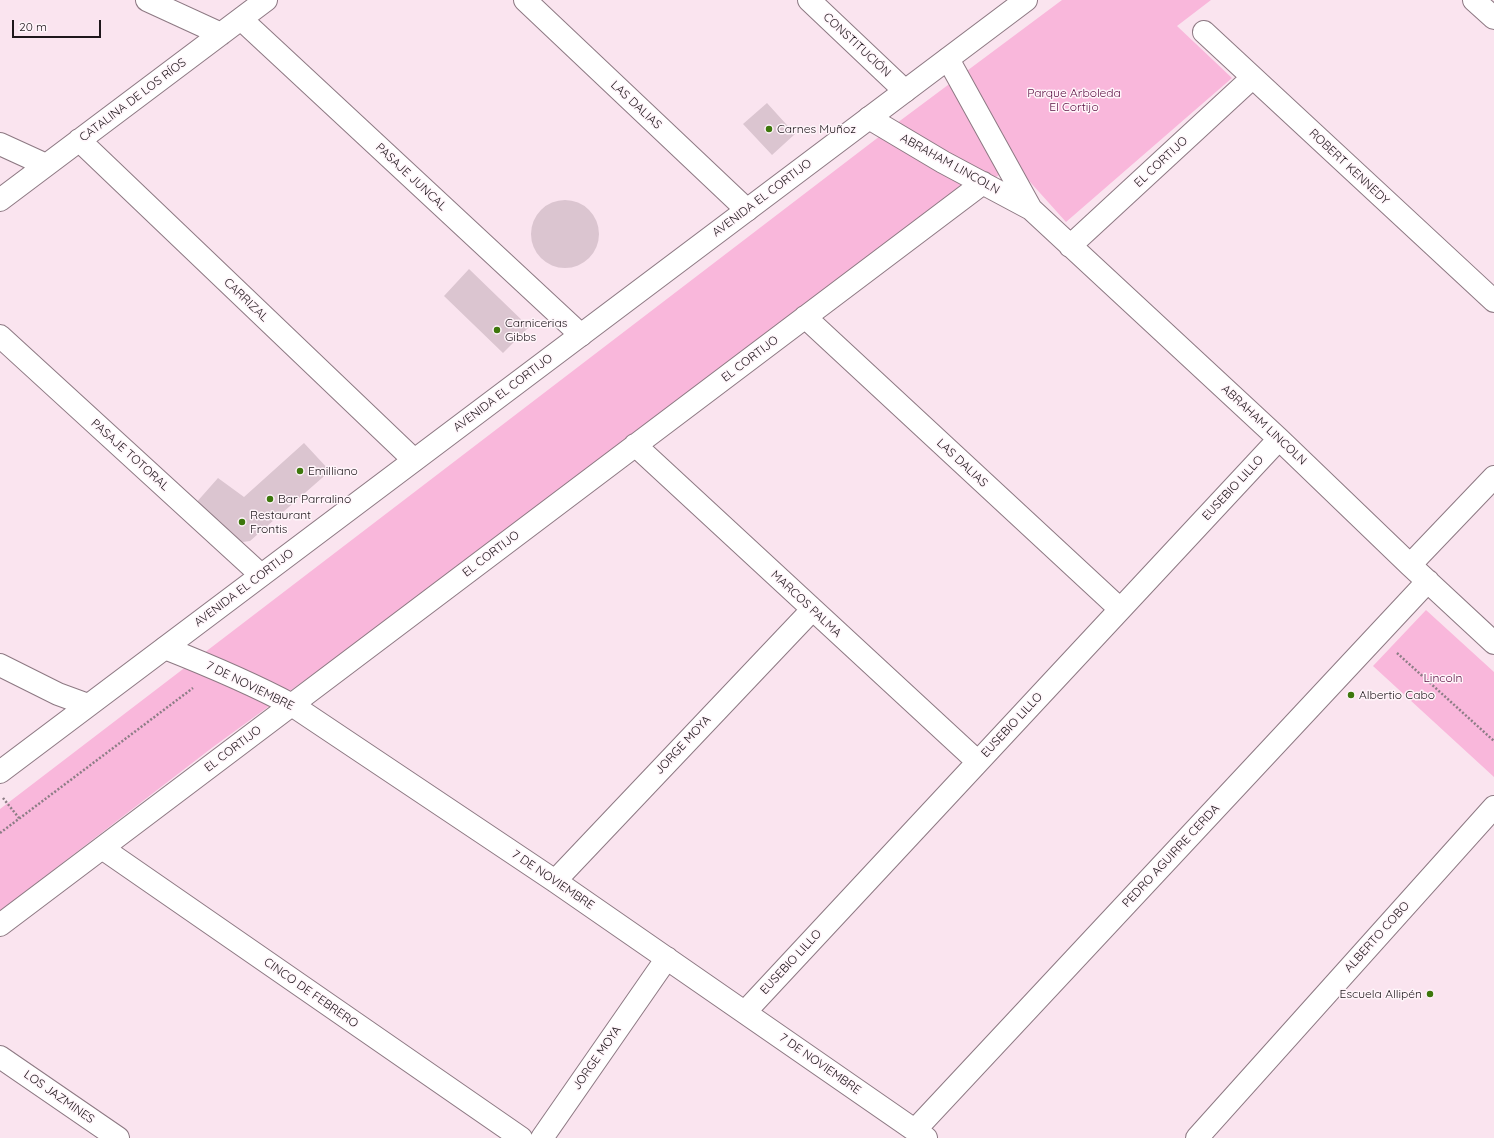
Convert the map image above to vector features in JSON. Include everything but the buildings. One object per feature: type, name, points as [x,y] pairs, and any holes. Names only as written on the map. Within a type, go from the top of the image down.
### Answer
[{"type":"street","points":[[147,0],[221,34]]},
{"type":"street","name":"CATALINA DE LOS RÍOS","points":[[0,200],[266,0]]},
{"type":"street","name":"LAS DALIAS","points":[[525,0],[747,210]]},
{"type":"street","name":"CONSTITUCIÓN","points":[[808,0],[905,90]]},
{"type":"street","name":"AVENIDA EL CORTIJO","points":[[0,772],[1026,0]]},
{"type":"street","points":[[1474,0],[1494,18]]},
{"type":"street","name":"PASAJE JUNCAL","points":[[241,19],[581,335]]},
{"type":"street","name":"ROBERT KENNEDY","points":[[1204,32],[1494,301]]},
{"type":"street","name":"ABRAHAM LINCOLN","points":[[948,59],[1031,209]]},
{"type":"street","name":"EL CORTIJO","points":[[1070,246],[1252,78]]},
{"type":"street","name":"ABRAHAM LINCOLN","points":[[869,118],[942,162],[1031,209],[1279,439],[1410,565],[1494,643]]},
{"type":"street","name":"CARRIZAL","points":[[79,140],[414,460]]},
{"type":"street","points":[[0,144],[46,165]]},
{"type":"street","name":"EL CORTIJO","points":[[0,925],[983,183]]},
{"type":"street","name":"LAS DALIAS","points":[[805,317],[1120,609]]},
{"type":"street","name":"PASAJE TOTORAL","points":[[0,336],[261,575]]},
{"type":"street","name":"EUSEBIO LILLO","points":[[745,1012],[1279,439]]},
{"type":"street","name":"MARCOS PALMA","points":[[634,446],[978,762]]},
{"type":"street","points":[[1410,565],[1494,477]]},
{"type":"street","name":"PEDRO AGUIRRE CERDA","points":[[920,1134],[1428,582]]},
{"type":"street","name":"JORGE MOYA","points":[[555,881],[812,610]]},
{"type":"street","name":"7 DE NOVIEMBRE","points":[[165,648],[219,668],[292,705],[555,881],[920,1134]]},
{"type":"street","points":[[0,665],[58,694],[88,705]]},
{"type":"street","name":"ALBERTO COBO","points":[[1196,1138],[1494,807]]},
{"type":"street","name":"CINCO DE FEBRERO","points":[[102,848],[521,1138]]},
{"type":"street","name":"JORGE MOYA","points":[[542,1138],[667,958]]},
{"type":"street","name":"LOS JAZMINES","points":[[0,1057],[118,1138]]},
{"type":"path","points":[[1397,653],[1494,741]]},
{"type":"path","points":[[0,833],[219,668]]},
{"type":"path","points":[[0,794],[19,818]]},
{"type":"green space","name":"Parque Arboleda El Cortijo","points":[[1062,0],[1211,0],[1177,26],[1232,78],[1066,222],[1014,164],[213,747],[0,911],[0,809],[897,123]]},
{"type":"green space","name":"Lincoln","points":[[1426,610],[1494,672],[1494,777],[1373,666]]},
{"type":"place","name":"Carnes Muñoz","points":[[769,129]]},
{"type":"place","name":"Carnicerias Gibbs","points":[[497,330]]},
{"type":"place","name":"Emilliano","points":[[300,471]]},
{"type":"place","name":"Bar Parralino","points":[[270,499]]},
{"type":"place","name":"Restaurant Frontis","points":[[242,522]]},
{"type":"place","name":"Albertio Cabo","points":[[1351,695]]},
{"type":"place","name":"Escuela Allipén","points":[[1430,994]]}]
